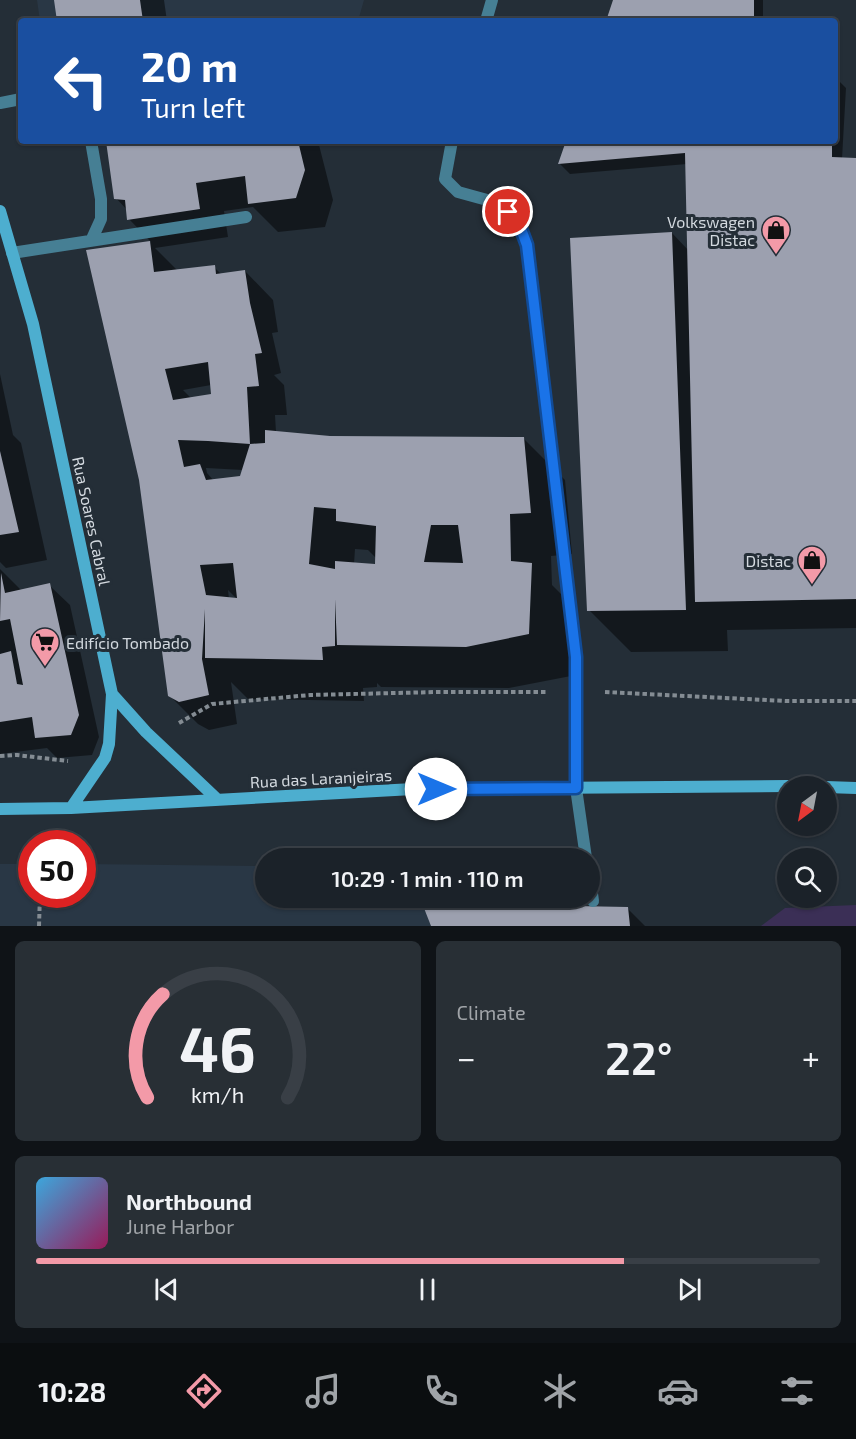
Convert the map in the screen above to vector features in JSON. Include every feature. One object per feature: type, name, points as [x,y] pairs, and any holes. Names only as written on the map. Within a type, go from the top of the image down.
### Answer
[{"type":"main road","name":"Rua Soares Cabral","points":[[0,211],[33,324],[112,694],[146,732],[218,800]]},
{"type":"main road","points":[[71,808],[105,758],[109,744],[112,694]]},
{"type":"main road","name":"Rua das Laranjeiras","points":[[0,809],[71,808],[413,789],[777,786]]},
{"type":"main road","points":[[837,787],[856,788]]},
{"type":"street","points":[[487,18],[492,0]]},
{"type":"street","points":[[0,103],[18,100]]},
{"type":"street","points":[[91,241],[101,219],[101,199],[92,144]]},
{"type":"street","points":[[451,144],[445,179],[458,192],[498,204],[518,221],[527,245],[576,657],[576,788],[585,848]]},
{"type":"street","points":[[12,254],[246,217]]},
{"type":"path","points":[[180,721],[212,704],[310,695],[629,692],[785,700],[856,701]]},
{"type":"path","points":[[0,756],[17,755],[67,762],[72,756]]},
{"type":"path","points":[[39,926],[40,908]]},
{"type":"shaded area","points":[[37,0],[364,0],[359,18],[40,18]]},
{"type":"shaded area","points":[[0,864],[18,864],[18,908],[96,908],[96,864],[255,866],[255,908],[425,908],[431,926],[0,926]]},
{"type":"shaded area","points":[[856,905],[856,926],[761,926],[785,908],[837,908],[837,906]]},
{"type":"building","points":[[54,0],[140,0],[143,18],[57,18]]},
{"type":"building","points":[[613,0],[754,0],[754,18],[607,18]]},
{"type":"building","points":[[106,144],[299,144],[305,170],[296,198],[248,204],[245,176],[196,183],[200,209],[127,220],[125,200],[114,199]]},
{"type":"building","points":[[565,144],[832,144],[832,157],[856,158],[856,599],[695,602],[685,153],[558,164]]},
{"type":"building","points":[[672,232],[686,610],[587,611],[570,238]]},
{"type":"building","points":[[150,241],[154,272],[215,265],[216,274],[245,270],[262,353],[255,354],[259,386],[247,387],[250,444],[265,443],[265,430],[330,436],[524,437],[531,513],[510,514],[511,561],[532,563],[529,634],[466,647],[337,645],[335,599],[335,646],[322,647],[323,660],[205,658],[205,609],[202,659],[209,695],[179,702],[168,696],[139,480],[86,250]],"holes":[[[208,362],[211,394],[173,400],[165,369]],[[178,440],[250,444],[240,476],[206,480],[200,464],[184,467]],[[314,507],[336,509],[336,521],[376,526],[375,564],[335,561],[335,569],[309,564]],[[431,525],[458,525],[463,563],[424,562]],[[233,563],[237,598],[206,595],[200,565]]]},
{"type":"building","points":[[0,451],[19,532],[0,535]]},
{"type":"building","points":[[1,573],[5,593],[50,583],[79,715],[71,735],[35,738],[32,717],[0,722],[0,654],[11,651],[17,684],[23,685],[10,619],[0,621]]},
{"type":"building","points":[[600,906],[628,907],[630,926],[431,926],[424,908]]},
{"type":"place","name":"Volkswagen Distac","points":[[776,256]]},
{"type":"place","name":"Distac","points":[[812,586]]},
{"type":"place","name":"Edifício Tombado","points":[[45,668]]},
{"type":"route","points":[[436,789],[576,788],[576,657],[527,245],[518,221],[508,212]]}]
